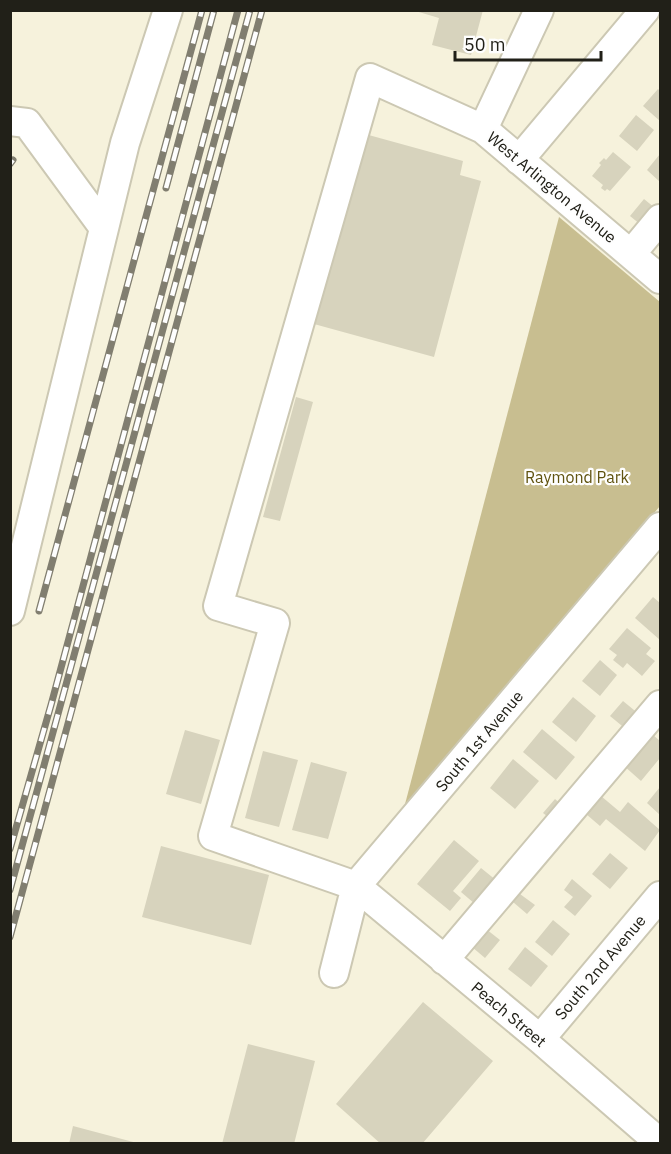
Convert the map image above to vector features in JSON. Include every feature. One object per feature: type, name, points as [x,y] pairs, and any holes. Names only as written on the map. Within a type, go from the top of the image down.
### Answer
[{"type":"street","points":[[10,611],[125,143],[168,10]]},
{"type":"street","points":[[483,129],[539,10]]},
{"type":"street","points":[[519,160],[645,10]]},
{"type":"street","name":"West Arlington Avenue","points":[[356,886],[213,836],[275,622],[218,606],[370,78],[483,129],[660,279]]},
{"type":"street","points":[[10,121],[27,123],[104,228]]},
{"type":"street","points":[[631,254],[660,219]]},
{"type":"street","name":"South 1st Avenue","points":[[334,973],[356,886],[660,527]]},
{"type":"street","points":[[444,960],[660,705]]},
{"type":"street","name":"Peach Street","points":[[356,886],[540,1039],[657,1132]]},
{"type":"street","name":"South 2nd Avenue","points":[[540,1039],[660,896]]},
{"type":"green space","name":"Raymond Park","points":[[559,217],[660,302],[660,506],[404,808]]},
{"type":"building","points":[[412,10],[483,10],[471,55],[432,45],[439,18]]},
{"type":"building","points":[[658,89],[660,91],[660,121],[643,106]]},
{"type":"building","points":[[636,115],[654,130],[637,151],[619,136]]},
{"type":"building","points":[[365,134],[463,161],[460,175],[481,181],[434,357],[314,324]]},
{"type":"building","points":[[613,152],[631,167],[610,191],[607,189],[605,191],[601,188],[603,185],[592,176],[601,165],[599,163],[604,158],[606,160]]},
{"type":"building","points":[[660,154],[660,182],[647,170]]},
{"type":"building","points":[[644,199],[655,208],[641,225],[630,216]]},
{"type":"building","points":[[296,397],[313,402],[280,521],[263,517]]},
{"type":"building","points":[[653,597],[660,603],[660,640],[635,618]]},
{"type":"building","points":[[627,628],[651,648],[646,654],[655,661],[642,676],[627,663],[623,668],[613,660],[617,655],[609,649]]},
{"type":"building","points":[[600,660],[617,675],[600,696],[582,681]]},
{"type":"building","points":[[573,697],[596,716],[576,742],[552,722]]},
{"type":"building","points":[[623,701],[640,715],[627,730],[610,716]]},
{"type":"building","points":[[542,729],[575,757],[556,780],[523,752]]},
{"type":"building","points":[[185,730],[220,740],[201,804],[166,794]]},
{"type":"building","points":[[653,735],[660,741],[660,758],[641,781],[623,765],[639,746],[642,749]]},
{"type":"building","points":[[263,751],[298,760],[279,827],[245,818]]},
{"type":"building","points":[[513,759],[539,781],[515,809],[490,788]]},
{"type":"building","points":[[311,762],[347,772],[328,839],[292,830]]},
{"type":"building","points":[[660,787],[660,815],[647,803]]},
{"type":"building","points":[[601,796],[620,812],[628,802],[660,830],[645,851],[606,819],[600,826],[586,814]]},
{"type":"building","points":[[555,799],[564,807],[552,820],[543,813]]},
{"type":"building","points":[[454,840],[479,861],[453,891],[461,898],[450,911],[417,884]]},
{"type":"building","points":[[161,846],[269,875],[251,945],[142,917]]},
{"type":"building","points":[[610,853],[628,868],[610,889],[592,874]]},
{"type":"building","points":[[481,868],[502,885],[482,910],[461,892]]},
{"type":"building","points":[[572,879],[592,896],[575,916],[564,907],[573,897],[564,890]]},
{"type":"building","points":[[520,894],[535,905],[527,914],[513,902]]},
{"type":"building","points":[[553,920],[570,934],[552,956],[535,942]]},
{"type":"building","points":[[486,929],[500,940],[485,958],[472,947]]},
{"type":"building","points":[[525,947],[548,966],[531,987],[508,969]]},
{"type":"building","points":[[423,1002],[493,1061],[422,1144],[381,1144],[336,1104]]},
{"type":"building","points":[[248,1044],[315,1061],[294,1144],[222,1144]]},
{"type":"building","points":[[73,1126],[137,1143],[69,1144]]},
{"type":"railway","points":[[39,611],[202,10]]},
{"type":"railway","points":[[166,188],[214,10]]},
{"type":"railway","points":[[10,849],[51,705],[238,10]]},
{"type":"railway","points":[[10,890],[250,10]]},
{"type":"railway","points":[[10,937],[262,10]]},
{"type":"railway","points":[[10,164],[13,160]]}]
